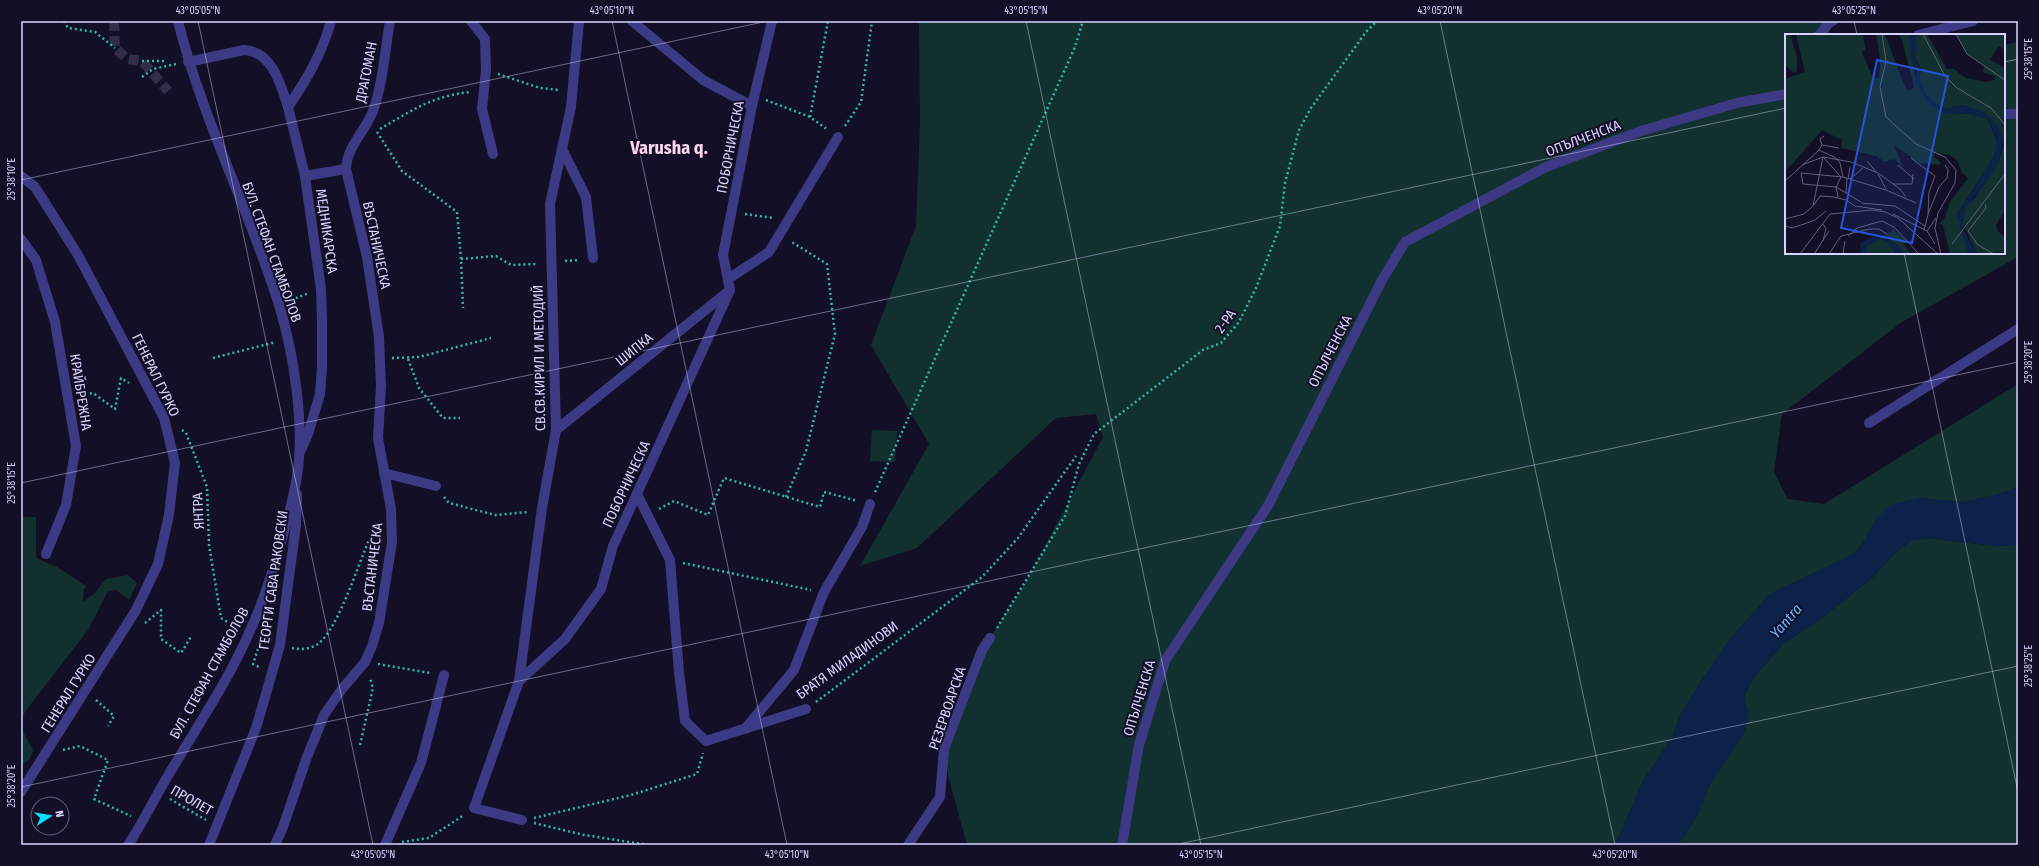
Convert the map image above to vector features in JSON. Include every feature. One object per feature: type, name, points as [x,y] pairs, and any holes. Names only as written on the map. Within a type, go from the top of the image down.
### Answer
[{"type":"street","name":"БУЛ. СТЕФАН СТАМБОЛОВ","points":[[128,845],[143,822],[158,792],[208,709],[248,636],[264,600],[298,476],[299,454],[297,405],[288,339],[279,305],[255,238],[212,132],[188,62],[178,21]]},
{"type":"street","points":[[288,107],[319,58],[331,21]]},
{"type":"street","name":"ДРАГОМАН","points":[[346,169],[346,162],[351,148],[369,120],[377,97],[390,21]]},
{"type":"street","points":[[471,21],[485,39],[486,70],[482,109],[493,154]]},
{"type":"street","name":"СВ.СВ.КИРИЛ И МЕТОДИЙ","points":[[474,808],[519,681],[542,508],[556,430],[550,204],[572,92],[579,21]]},
{"type":"street","points":[[632,21],[703,80],[753,101]]},
{"type":"street","name":"ПОБОРНИЧЕСКА","points":[[519,681],[565,639],[601,589],[613,546],[730,290],[723,255],[753,101],[772,21]]},
{"type":"street","points":[[1820,34],[1830,22],[1834,21]]},
{"type":"street","points":[[1922,34],[1973,21]]},
{"type":"street","name":"МЕДНИКАРСКА","points":[[188,62],[250,50],[258,54],[275,72],[279,78],[288,107],[305,176],[320,289],[322,348],[320,394],[308,434],[299,454]]},
{"type":"street","name":"ОПЪЛЧЕНСКА","points":[[1122,845],[1139,745],[1165,660],[1270,504],[1382,280],[1405,242],[1554,164],[1642,131],[1737,103],[1785,94]]},
{"type":"street","points":[[2005,114],[2018,114]]},
{"type":"street","points":[[728,279],[769,252],[838,137]]},
{"type":"street","points":[[562,149],[586,197],[593,258]]},
{"type":"street","points":[[305,176],[346,169]]},
{"type":"street","name":"ВЪСТАНИЧЕСКА","points":[[275,845],[324,715],[365,662],[372,646],[379,623],[392,542],[391,509],[378,438],[381,357],[368,257],[346,169]]},
{"type":"street","name":"ГЕНЕРАЛ ГУРКО","points":[[21,176],[35,187],[78,255],[164,418],[174,463],[169,515],[158,564],[142,598],[21,792]]},
{"type":"street","name":"КРАЙБРЕЖНА","points":[[21,238],[36,260],[55,322],[76,446],[66,505],[46,554]]},
{"type":"street","name":"ШИПКА","points":[[556,430],[730,290]]},
{"type":"street","points":[[1869,423],[2018,329]]},
{"type":"street","points":[[384,473],[436,486]]},
{"type":"street","name":"ГЕОРГИ САВА РАКОВСКИ","points":[[209,845],[256,728],[280,645],[296,525],[298,476]]},
{"type":"street","points":[[638,494],[670,560],[679,672],[685,721],[706,741]]},
{"type":"street","points":[[745,729],[794,670],[824,592],[862,527],[870,504]]},
{"type":"street","name":"РЕЗЕРВОАРСКА","points":[[908,845],[940,797],[944,749],[982,650],[990,638]]},
{"type":"street","points":[[385,844],[421,763],[444,675]]},
{"type":"street","name":"БРАТЯ МИЛАДИНОВИ","points":[[706,741],[806,710]]},
{"type":"street","points":[[474,808],[522,820]]},
{"type":"path","points":[[64,21],[68,28],[95,32],[115,48]]},
{"type":"path","points":[[810,117],[828,21]]},
{"type":"path","points":[[753,101],[810,117],[838,137],[861,102],[872,21]]},
{"type":"path","points":[[648,515],[674,501],[708,516],[724,478],[820,507],[824,492],[870,504],[1075,47],[1083,21]]},
{"type":"path","name":"2-РА","points":[[990,638],[1024,585],[1065,516],[1078,464],[1094,434],[1203,350],[1221,343],[1240,322],[1256,288],[1280,226],[1285,183],[1299,130],[1311,108],[1366,32],[1377,21]]},
{"type":"path","points":[[142,61],[165,61]]},
{"type":"path","points":[[142,77],[153,68],[188,62]]},
{"type":"path","points":[[486,70],[540,88],[572,92]]},
{"type":"path","points":[[463,308],[462,259],[457,212],[402,171],[376,131],[423,104],[450,94],[485,91]]},
{"type":"path","points":[[731,212],[788,220]]},
{"type":"path","points":[[779,235],[827,264],[835,334],[806,451],[786,497]]},
{"type":"path","points":[[462,259],[496,256],[511,265],[551,263],[593,258]]},
{"type":"path","points":[[279,305],[320,289]]},
{"type":"path","points":[[381,357],[408,359],[491,338]]},
{"type":"path","points":[[213,358],[288,339]]},
{"type":"path","points":[[408,359],[419,388],[443,418],[460,418]]},
{"type":"path","points":[[68,397],[93,393],[115,409],[121,378],[152,396]]},
{"type":"path","name":"ЯНТРА","points":[[164,418],[186,433],[207,487],[209,545],[221,618]]},
{"type":"path","name":"БРАТЯ МИЛАДИНОВИ","points":[[806,710],[982,577],[1018,538],[1076,456]]},
{"type":"path","points":[[436,486],[449,503],[495,515],[519,514],[542,508]]},
{"type":"path","points":[[280,645],[296,649],[311,647],[318,644],[332,629],[369,540]]},
{"type":"path","points":[[670,560],[824,592]]},
{"type":"path","points":[[142,598],[141,627],[161,610],[161,639],[181,653],[192,635]]},
{"type":"path","points":[[360,744],[373,688],[365,662],[444,675]]},
{"type":"path","points":[[96,694],[96,701],[114,716],[108,726]]},
{"type":"path","points":[[522,820],[631,795],[697,774],[706,741]]},
{"type":"path","points":[[45,755],[80,746],[108,760],[94,798],[143,822]]},
{"type":"path","name":"ПРОЛЕТ","points":[[158,792],[216,826]]},
{"type":"path","points":[[385,844],[430,838],[474,808]]},
{"type":"path","points":[[522,820],[584,835],[649,845]]},
{"type":"green space","points":[[919,21],[1826,21],[1830,34],[1785,34],[1785,254],[2005,254],[2005,45],[2018,42],[2018,257],[1902,322],[1782,414],[1774,472],[1788,499],[1824,504],[2018,384],[2018,487],[1996,495],[1962,502],[1919,498],[1876,519],[1866,538],[1854,554],[1770,594],[1732,637],[1701,681],[1680,716],[1672,738],[1644,779],[1615,845],[967,845],[949,779],[944,749],[982,650],[1024,585],[1103,437],[1096,414],[1056,418],[917,548],[860,566],[929,444],[871,345],[916,226],[920,123]]},
{"type":"green space","points":[[872,430],[897,431],[895,462],[870,461]]},
{"type":"green space","points":[[21,517],[36,517],[36,558],[57,567],[86,586],[84,590],[83,602],[95,593],[106,579],[128,575],[137,583],[129,600],[116,590],[108,591],[88,630],[27,709],[21,719]]},
{"type":"green space","points":[[1929,538],[1994,546],[2018,545],[2018,845],[1675,845],[1683,838],[1698,814],[1710,784],[1743,734],[1749,717],[1744,700],[1745,694],[1754,677],[1783,644],[1823,617],[1872,578],[1896,552],[1911,541]]},
{"type":"green space","points":[[21,728],[33,750],[30,759],[22,764]]},
{"type":"water","name":"Yantra","points":[[2018,487],[2018,545],[1994,546],[1929,538],[1911,541],[1896,552],[1872,578],[1823,617],[1783,644],[1754,677],[1745,693],[1744,700],[1749,717],[1743,734],[1710,784],[1698,814],[1683,838],[1675,845],[1615,845],[1644,779],[1672,738],[1680,716],[1701,681],[1732,637],[1770,594],[1854,554],[1866,538],[1876,519],[1890,505],[1919,498],[1962,502],[1996,495]]},
{"type":"tunnel","points":[[114,21],[115,48],[127,59],[142,61],[168,91]]},
{"type":"district","name":"Varusha q.","points":[[669,148]]}]
